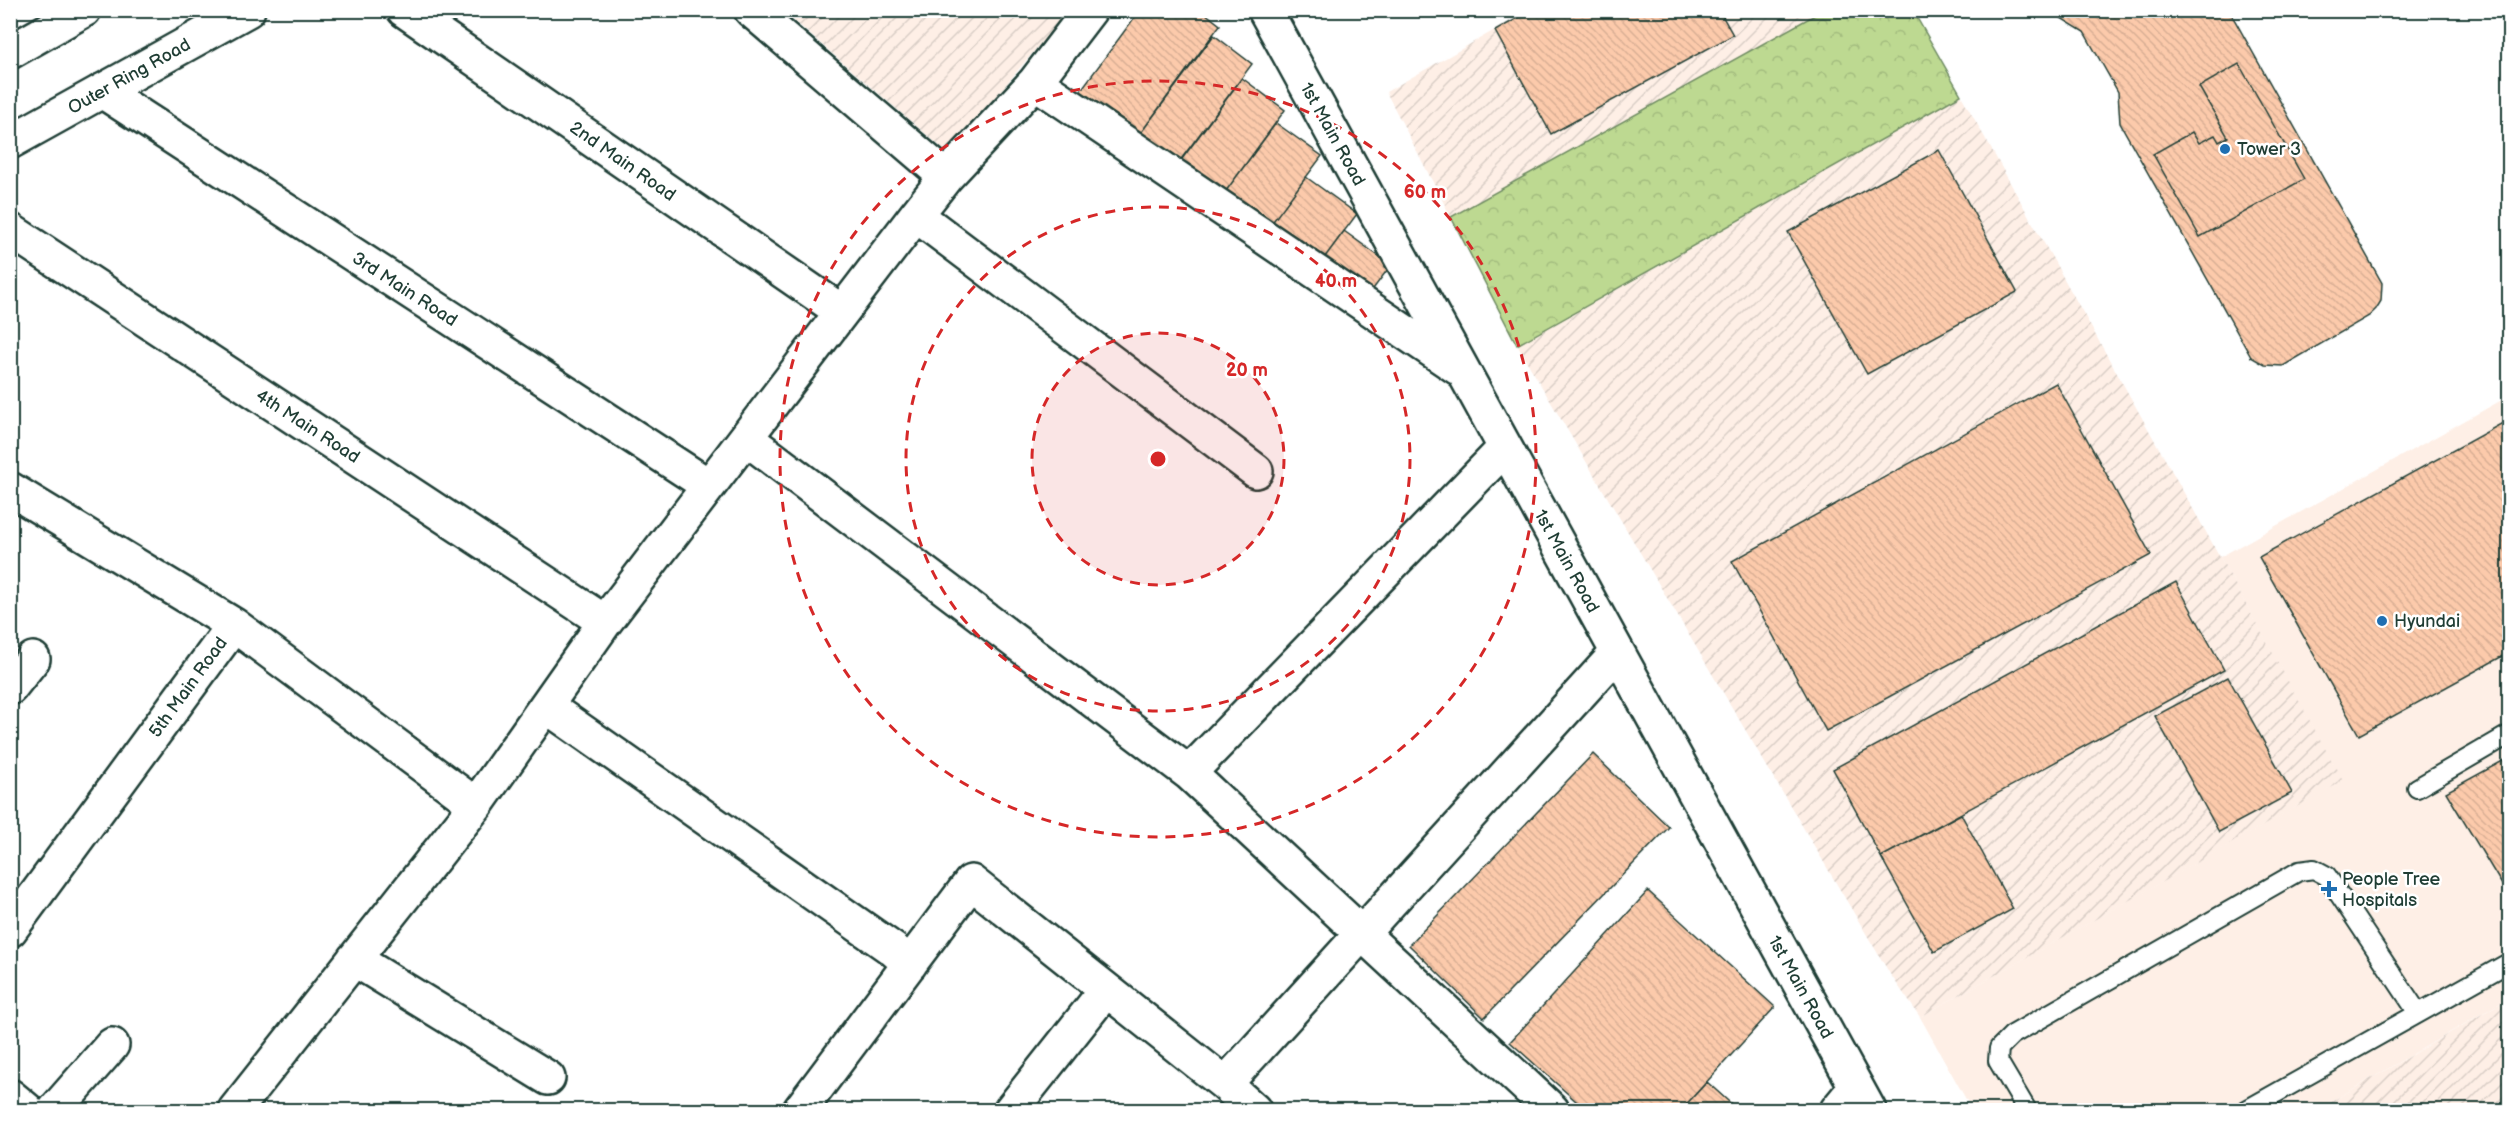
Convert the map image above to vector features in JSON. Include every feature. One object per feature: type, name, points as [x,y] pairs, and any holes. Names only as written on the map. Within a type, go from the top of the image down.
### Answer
[{"type":"main road","points":[[10,52],[84,10]]},
{"type":"main road","name":"Outer Ring Road","points":[[10,142],[248,10]]},
{"type":"main road","name":"2nd Main Road","points":[[404,10],[842,312]]},
{"type":"main road","points":[[751,10],[946,177]]},
{"type":"main road","points":[[235,1110],[476,805],[605,622],[916,215],[946,177],[1035,82],[1090,10]]},
{"type":"main road","name":"1st Main Road","points":[[1265,10],[1617,653],[1854,1103]]},
{"type":"main road","points":[[1035,82],[1463,371]]},
{"type":"main road","name":"3rd Main Road","points":[[102,91],[709,486]]},
{"type":"main road","points":[[916,215],[1256,471]]},
{"type":"main road","name":"4th Main Road","points":[[10,231],[605,622]]},
{"type":"main road","points":[[746,438],[1189,773],[1552,1110]]},
{"type":"main road","points":[[1189,773],[1505,448]]},
{"type":"main road","name":"5th Main Road","points":[[10,489],[234,625],[10,930]]},
{"type":"main road","points":[[234,625],[476,805]]},
{"type":"main road","points":[[1225,1084],[1617,653]]},
{"type":"main road","points":[[10,688],[33,659]]},
{"type":"main road","points":[[546,706],[894,950],[910,964]]},
{"type":"main road","points":[[800,1110],[971,882],[1225,1084],[1254,1110]]},
{"type":"main road","points":[[354,958],[548,1078]]},
{"type":"main road","points":[[1011,1110],[1106,990]]},
{"type":"main road","points":[[55,1110],[112,1044]]},
{"type":"main road","points":[[10,1096],[27,1110]]},
{"type":"lane","points":[[2417,788],[2510,734]]},
{"type":"lane","points":[[2027,1110],[1998,1061],[1999,1048],[2012,1035],[2299,871],[2314,869],[2327,876],[2418,1013]]},
{"type":"lane","points":[[2246,1110],[2510,962]]},
{"type":"shaded area","points":[[783,11],[1068,11],[948,153]]},
{"type":"shaded area","points":[[1528,11],[1822,11],[1451,217],[1386,92]]},
{"type":"shaded area","points":[[1961,95],[2343,781],[1920,1017],[1890,974],[1517,345]]},
{"type":"shaded area","name":"People Tree Hospitals","points":[[2509,396],[2509,998],[2317,1110],[1972,1110],[1920,1017],[2342,781],[2220,557]]},
{"type":"shaded area","points":[[2509,998],[2509,1110],[2317,1110],[2477,1017]]},
{"type":"green space","points":[[1822,11],[1913,11],[1961,95],[1517,345],[1451,217]]},
{"type":"building","points":[[1140,10],[1201,10],[1220,25],[1134,142],[1075,98]]},
{"type":"building","points":[[1532,10],[1719,10],[1733,35],[1551,134],[1495,31]]},
{"type":"building","points":[[2057,10],[2229,10],[2382,283],[2381,301],[2376,309],[2369,316],[2283,366],[2265,365],[2251,357],[2120,123],[2118,92],[2084,32],[2061,18]]},
{"type":"building","points":[[1214,35],[1252,64],[1176,166],[1137,138]]},
{"type":"building","name":"Tower 3","points":[[2239,64],[2304,179],[2200,237],[2153,154],[2192,132],[2199,143],[2215,135],[2219,142],[2228,137],[2199,87]]},
{"type":"building","points":[[1242,78],[1285,110],[1223,195],[1179,163]]},
{"type":"building","points":[[1276,123],[1322,156],[1268,228],[1223,195]]},
{"type":"building","points":[[1939,150],[2017,292],[1867,374],[1788,232]]},
{"type":"building","points":[[1306,177],[1357,214],[1319,265],[1268,228]]},
{"type":"building","points":[[1344,231],[1391,265],[1365,300],[1319,265]]},
{"type":"building","points":[[2056,383],[2151,555],[1826,731],[1732,561]]},
{"type":"building","name":"Hyundai","points":[[2510,419],[2510,652],[2359,735],[2259,557]]},
{"type":"building","points":[[2176,582],[2224,670],[1881,857],[1833,769]]},
{"type":"building","points":[[2228,677],[2292,793],[2219,832],[2155,716]]},
{"type":"building","points":[[1593,754],[1669,827],[1484,1018],[1409,945]]},
{"type":"building","points":[[2510,757],[2510,898],[2446,792]]},
{"type":"building","points":[[1961,814],[2013,909],[1934,952],[1881,857]]},
{"type":"building","points":[[1648,891],[1775,1007],[1681,1110],[1586,1110],[1510,1042]]},
{"type":"building","points":[[1707,1082],[1738,1110],[1681,1110]]},
{"type":"place","name":"Tower 3","points":[[2225,149]]},
{"type":"place","name":"Hyundai","points":[[2382,621]]},
{"type":"place","name":"People Tree Hospitals","points":[[2329,889]]}]
